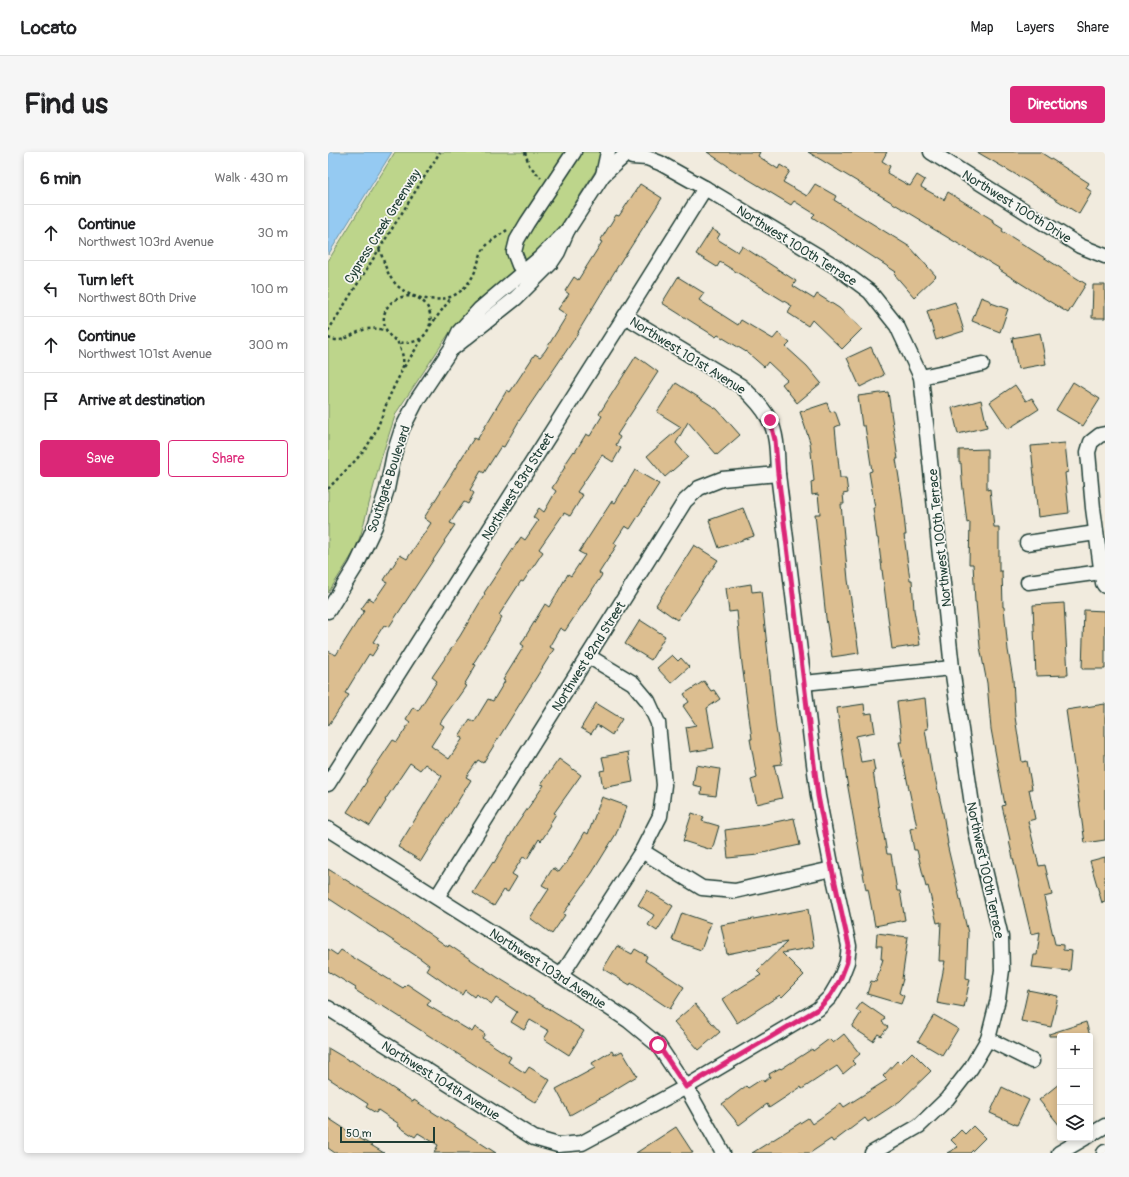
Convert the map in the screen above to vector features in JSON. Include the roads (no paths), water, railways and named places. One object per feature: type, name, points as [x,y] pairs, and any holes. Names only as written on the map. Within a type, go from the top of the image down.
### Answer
[{"type":"street","points":[[524,272],[514,252],[517,240],[574,152]]},
{"type":"street","name":"Southgate Boulevard","points":[[603,175],[608,152]]},
{"type":"street","name":"Northwest 100th Terrace","points":[[648,152],[660,163]]},
{"type":"street","name":"Northwest 100th Drive","points":[[931,152],[1080,246],[1105,256]]},
{"type":"street","name":"Southgate Boulevard","points":[[451,349],[504,308],[550,264],[558,252],[567,231],[603,175],[626,155]]},
{"type":"street","name":"Northwest 100th Terrace","points":[[626,155],[647,158],[660,163],[705,188],[835,266],[870,292],[897,326],[921,377],[952,668],[976,832],[1001,937],[1002,970],[998,999],[988,1039],[971,1068],[947,1099],[919,1126],[872,1153]]},
{"type":"street","name":"Northwest 83rd Street","points":[[328,784],[705,188]]},
{"type":"street","name":"Southgate Boulevard","points":[[328,611],[356,566],[375,526],[387,489],[394,454],[402,430],[417,400],[451,349],[459,332],[468,321],[524,272],[567,231]]},
{"type":"street","name":"Northwest 101st Avenue","points":[[558,1145],[582,1143],[686,1087],[818,1009],[830,996],[840,980],[847,962],[849,946],[818,796],[775,440],[770,420],[757,401],[741,386],[625,316]]},
{"type":"street","points":[[921,377],[982,364]]},
{"type":"street","points":[[1028,582],[1103,579],[1093,508],[1088,452],[1091,442],[1100,435],[1105,434]]},
{"type":"street","name":"Northwest 82nd Street","points":[[437,897],[685,501],[700,488],[722,479],[778,474]]},
{"type":"street","points":[[1027,543],[1096,533]]},
{"type":"street","points":[[561,976],[642,851],[660,816],[664,785],[658,723],[648,701],[633,683],[588,656]]},
{"type":"street","points":[[804,683],[952,668]]},
{"type":"street","name":"Northwest 103rd Avenue","points":[[328,829],[561,976],[628,1021],[658,1045],[686,1087],[722,1153]]},
{"type":"street","points":[[642,851],[702,888],[722,890],[735,891],[832,869]]},
{"type":"street","name":"Northwest 104th Avenue","points":[[328,1008],[534,1138],[558,1145]]},
{"type":"street","points":[[988,1039],[1032,1061]]},
{"type":"street","points":[[1093,1133],[1105,1126]]},
{"type":"street","points":[[1059,1153],[1080,1141]]},
{"type":"water","points":[[328,152],[392,152],[328,255]]}]
